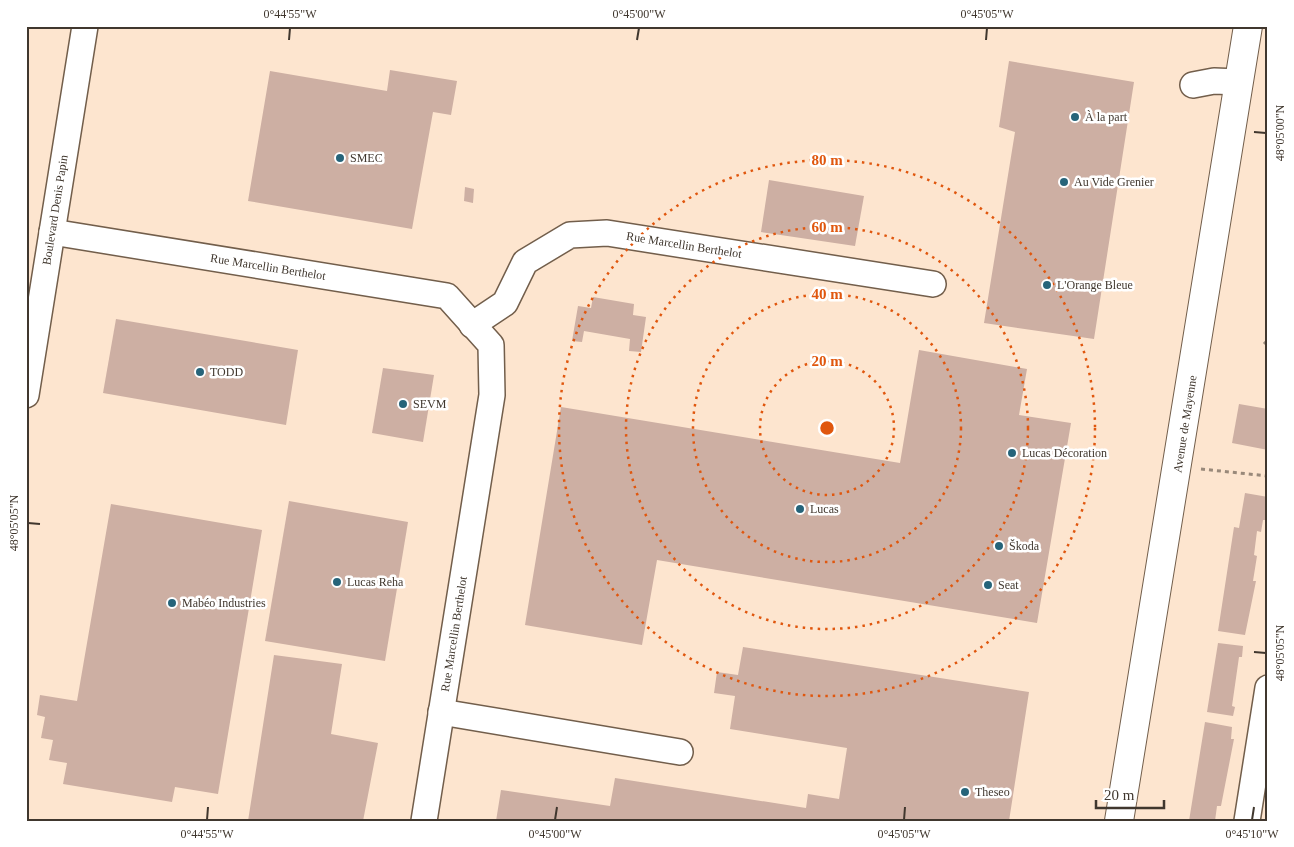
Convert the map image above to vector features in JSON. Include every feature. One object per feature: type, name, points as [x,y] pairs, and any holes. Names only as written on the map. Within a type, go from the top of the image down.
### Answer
[{"type":"main road","name":"Avenue de Mayenne","points":[[1119,821],[1248,26]]},
{"type":"street","name":"Boulevard Denis Papin","points":[[26,394],[85,26]]},
{"type":"street","points":[[1193,85],[1214,81],[1239,82]]},
{"type":"street","name":"Rue Marcellin Berthelot","points":[[52,232],[447,296],[491,345],[492,395],[424,821]]},
{"type":"street","name":"Rue Marcellin Berthelot","points":[[472,324],[505,303],[525,262],[570,235],[607,234],[933,284]]},
{"type":"street","points":[[1247,821],[1268,688]]},
{"type":"street","points":[[441,712],[680,752]]},
{"type":"path","points":[[1264,344],[1268,340]]},
{"type":"path","points":[[1177,472],[1209,468],[1268,476]]},
{"type":"building","points":[[1009,61],[1134,82],[1094,339],[984,323],[1015,132],[999,127]]},
{"type":"building","name":"SMEC","points":[[390,70],[457,81],[451,115],[433,112],[412,229],[248,201],[270,71],[387,91]]},
{"type":"building","points":[[769,180],[864,196],[855,246],[761,232]]},
{"type":"building","points":[[465,187],[474,189],[473,203],[464,201]]},
{"type":"building","points":[[593,297],[634,304],[633,315],[646,317],[641,352],[629,351],[630,339],[584,331],[582,342],[572,341],[578,306],[591,308]]},
{"type":"building","name":"TODD","points":[[116,319],[298,350],[286,425],[103,393]]},
{"type":"building","name":"Lucas","points":[[919,350],[1027,369],[1019,415],[1071,423],[1037,623],[657,560],[642,645],[525,625],[561,407],[900,463]]},
{"type":"building","name":"SEVM","points":[[383,368],[434,375],[423,442],[372,433]]},
{"type":"building","points":[[1239,404],[1268,409],[1268,450],[1232,443]]},
{"type":"building","points":[[1245,493],[1268,497],[1267,520],[1263,520],[1261,532],[1257,531],[1254,555],[1257,556],[1253,581],[1256,581],[1245,635],[1218,631],[1234,527],[1239,528]]},
{"type":"building","name":"Lucas Reha","points":[[289,501],[408,522],[385,661],[265,641]]},
{"type":"building","name":"Mabéo Industries","points":[[111,504],[262,530],[218,794],[175,787],[172,802],[63,784],[67,763],[49,760],[53,740],[41,738],[45,717],[37,715],[40,695],[77,701]]},
{"type":"building","points":[[1218,643],[1243,646],[1242,657],[1239,657],[1232,706],[1235,707],[1233,716],[1207,712]]},
{"type":"building","points":[[743,647],[1029,692],[1009,821],[496,821],[501,790],[610,806],[615,778],[806,808],[808,794],[839,799],[847,748],[730,729],[735,696],[714,693],[717,672],[738,675]]},
{"type":"building","points":[[274,655],[342,664],[331,734],[378,743],[363,821],[248,821]]},
{"type":"building","points":[[1205,722],[1232,727],[1231,739],[1234,739],[1221,806],[1217,806],[1215,821],[1189,821]]},
{"type":"place","name":"À la part","points":[[1075,117]]},
{"type":"place","name":"SMEC","points":[[340,158]]},
{"type":"place","name":"Au Vide Grenier","points":[[1064,182]]},
{"type":"place","name":"L'Orange Bleue","points":[[1047,285]]},
{"type":"place","name":"TODD","points":[[200,372]]},
{"type":"place","name":"SEVM","points":[[403,404]]},
{"type":"place","name":"Lucas Décoration","points":[[1012,453]]},
{"type":"place","name":"Lucas","points":[[800,509]]},
{"type":"place","name":"Škoda","points":[[999,546]]},
{"type":"place","name":"Lucas Reha","points":[[337,582]]},
{"type":"place","name":"Seat","points":[[988,585]]},
{"type":"place","name":"Mabéo Industries","points":[[172,603]]},
{"type":"place","name":"Theseo","points":[[965,792]]}]
